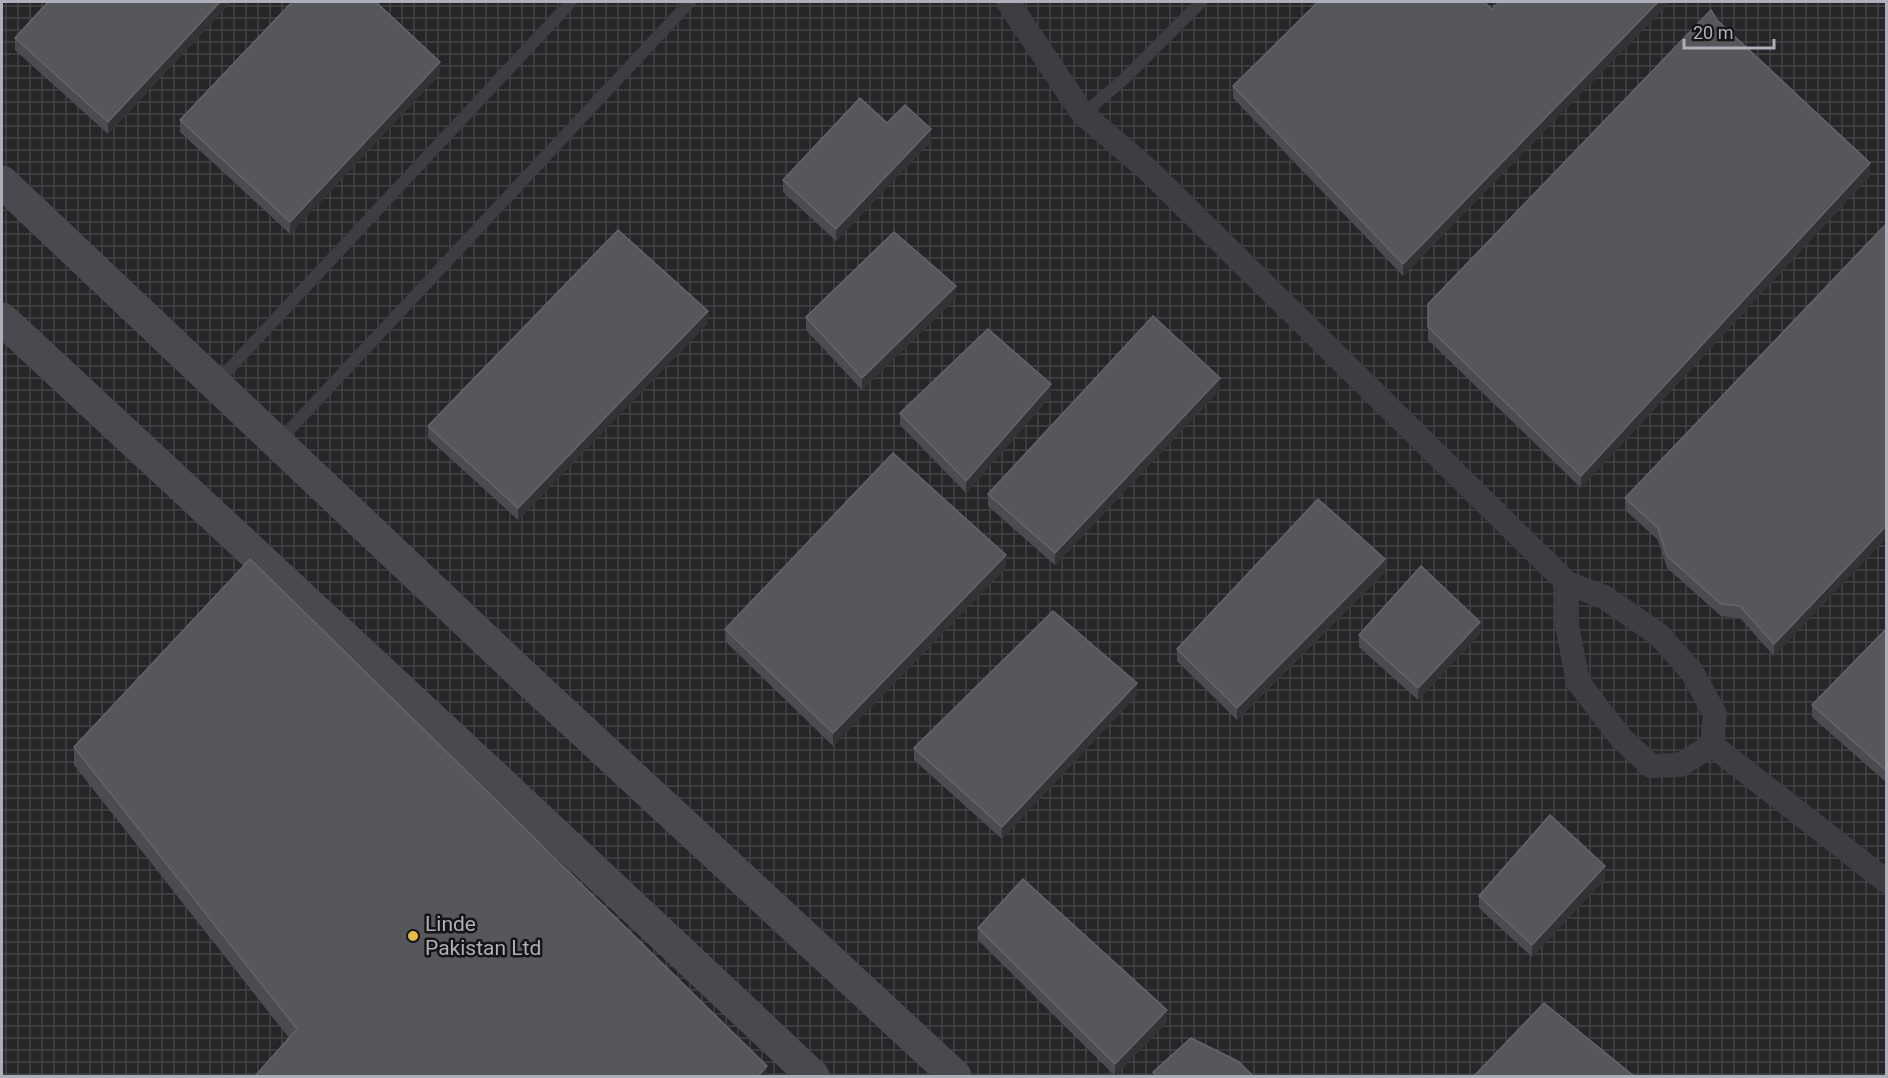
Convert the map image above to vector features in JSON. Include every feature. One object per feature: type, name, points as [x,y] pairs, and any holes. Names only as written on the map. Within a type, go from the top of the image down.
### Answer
[{"type":"street","points":[[1008,2],[1083,114],[1148,170],[1567,583],[1604,597],[1658,634],[1692,672],[1715,714],[1713,745]]},
{"type":"street","points":[[2,182],[528,680],[955,1077]]},
{"type":"street","points":[[2,319],[813,1077]]},
{"type":"street","points":[[1567,583],[1567,625],[1578,682],[1621,738],[1651,766],[1680,765],[1713,745]]},
{"type":"street","points":[[1713,745],[1887,881]]},
{"type":"lane","points":[[216,383],[571,2]]},
{"type":"lane","points":[[278,443],[690,2]]},
{"type":"lane","points":[[1083,114],[1122,80],[1201,2]]},
{"type":"shaded area","points":[[2,2],[1886,2],[1886,1076],[2,1076]]},
{"type":"building","points":[[48,2],[220,2],[108,122],[15,38]]},
{"type":"building","points":[[292,2],[376,2],[440,62],[290,222],[180,120]]},
{"type":"building","points":[[1318,2],[1484,2],[1492,9],[1499,2],[1658,2],[1403,264],[1233,86]]},
{"type":"building","points":[[1711,10],[1717,20],[1870,163],[1581,476],[1428,327],[1428,304]]},
{"type":"building","points":[[860,98],[887,123],[905,105],[931,129],[836,229],[783,180]]},
{"type":"building","points":[[1887,223],[1887,525],[1774,644],[1740,606],[1721,604],[1667,556],[1658,528],[1625,498]]},
{"type":"building","points":[[618,230],[708,311],[518,508],[428,426]]},
{"type":"building","points":[[894,232],[956,286],[862,378],[806,317]]},
{"type":"building","points":[[1153,316],[1220,378],[1055,553],[988,494]]},
{"type":"building","points":[[988,329],[1051,384],[966,481],[900,413]]},
{"type":"building","points":[[893,453],[1006,555],[833,733],[725,629]]},
{"type":"building","points":[[1318,499],[1385,559],[1237,708],[1177,649]]},
{"type":"building","name":"Linde Pakistan Ltd","points":[[250,559],[767,1066],[757,1077],[254,1077],[297,1029],[74,747]]},
{"type":"building","points":[[1421,566],[1480,622],[1418,688],[1359,635]]},
{"type":"building","points":[[1053,611],[1137,683],[1002,827],[914,748]]},
{"type":"building","points":[[1887,628],[1887,771],[1812,705]]},
{"type":"building","points":[[1550,815],[1605,866],[1532,945],[1479,896]]},
{"type":"building","points":[[1023,879],[1167,1010],[1115,1064],[978,928]]},
{"type":"building","points":[[1544,1003],[1635,1077],[1473,1077]]},
{"type":"building","points":[[1191,1038],[1238,1061],[1254,1077],[1157,1077],[1153,1072]]},
{"type":"place","name":"Linde Pakistan Ltd","points":[[413,936]]}]
